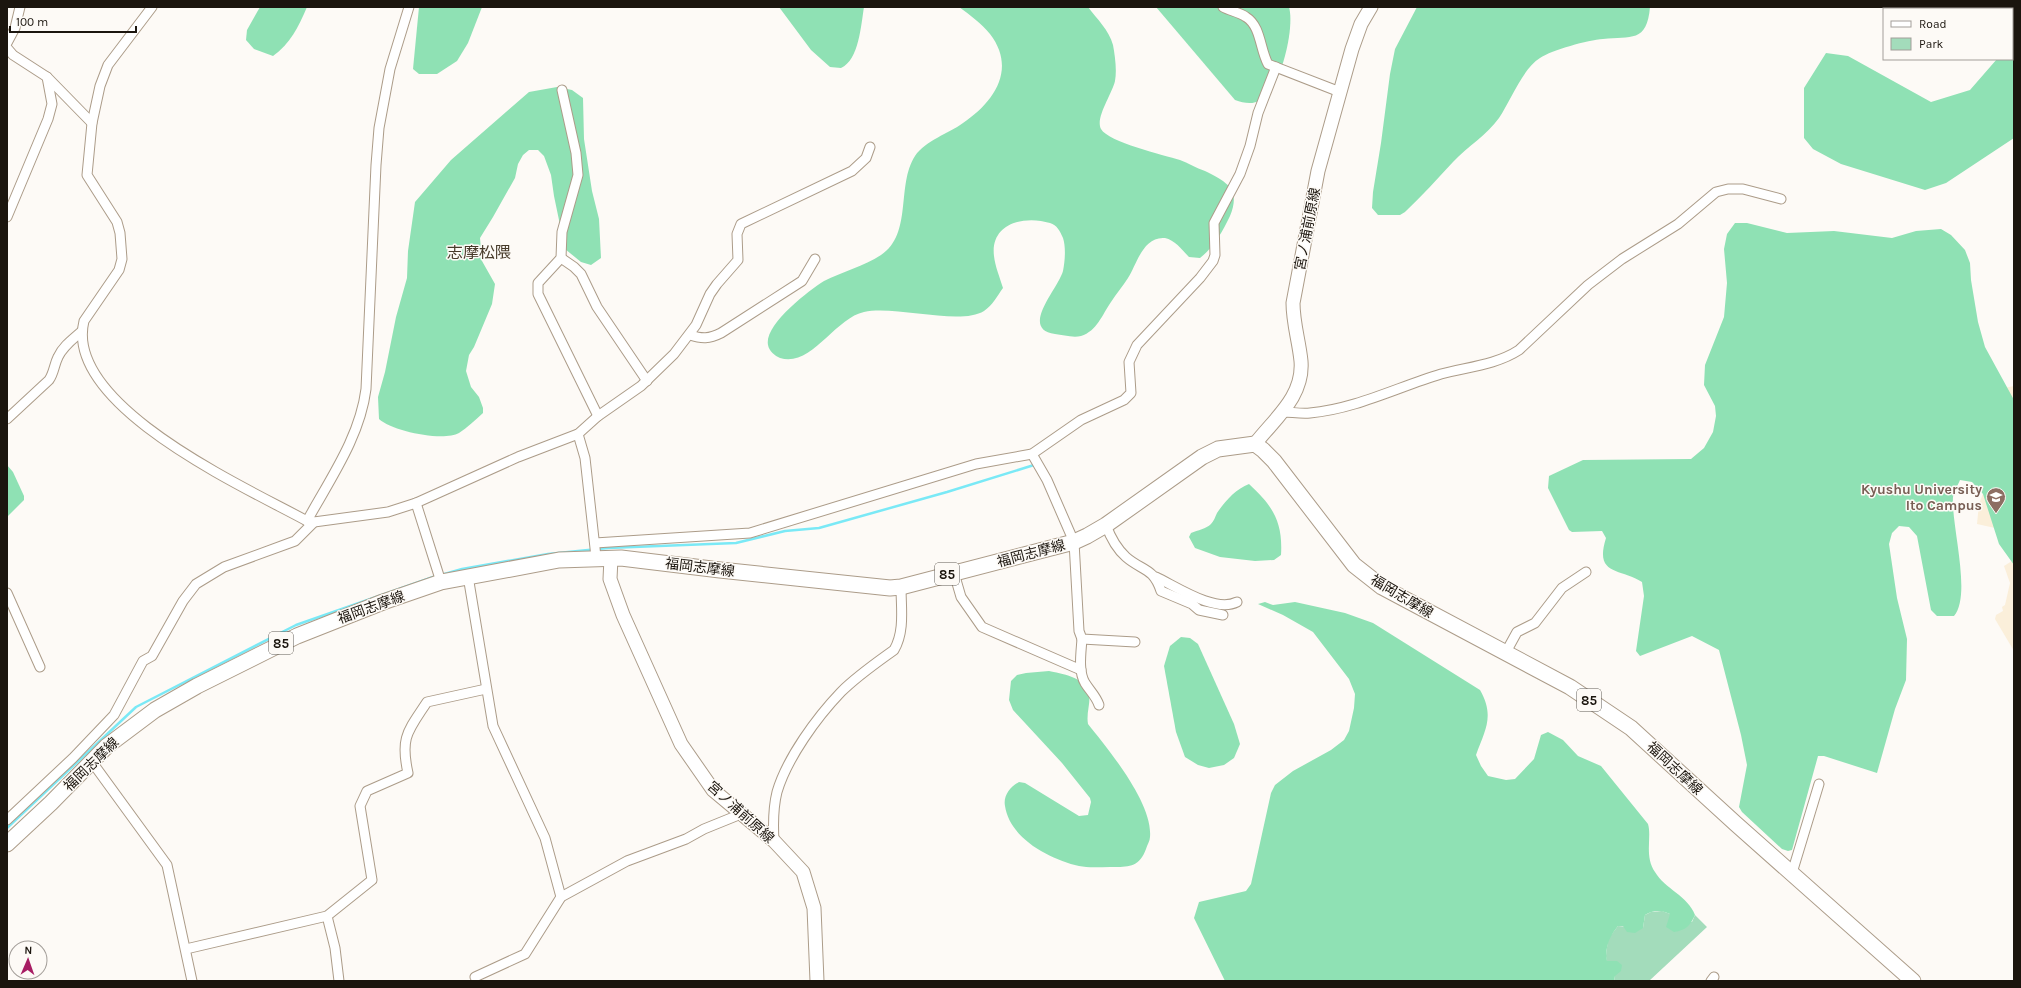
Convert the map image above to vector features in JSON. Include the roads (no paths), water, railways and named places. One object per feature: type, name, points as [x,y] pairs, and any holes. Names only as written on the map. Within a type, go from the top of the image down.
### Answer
[{"type":"main road","name":"宮ノ浦前原線","points":[[1255,444],[1294,398],[1299,380],[1301,362],[1293,316],[1293,303],[1318,171],[1361,24],[1370,7]]},
{"type":"main road","name":"福岡志摩線","points":[[7,844],[107,746],[155,710],[197,686],[297,636],[382,602],[439,576],[468,576],[559,560],[595,550],[611,558],[835,582],[901,587],[1074,542],[1106,525],[1202,457],[1218,449],[1255,444],[1274,461],[1354,565],[1382,587],[1570,687],[1631,728],[1736,824],[1913,981]]},
{"type":"main road","name":"宮ノ浦前原線","points":[[611,558],[610,579],[623,615],[681,744],[713,790],[774,841],[803,872],[814,908],[817,981]]},
{"type":"street","points":[[7,43],[15,28],[20,7]]},
{"type":"street","points":[[152,7],[108,64],[100,86],[92,123],[86,166],[87,175],[117,222],[120,233],[122,259],[119,270],[84,321],[82,331],[83,347],[93,370],[113,397],[135,419],[149,430],[207,466],[311,521],[388,512],[416,503],[518,457],[578,434],[598,416],[647,381],[674,354],[690,334],[696,325],[710,294],[738,260],[737,234],[741,224],[852,171],[866,158],[870,147]]},
{"type":"street","points":[[7,820],[73,758],[114,715],[143,661],[152,656],[183,601],[196,584],[224,567],[295,540],[311,521],[354,434],[363,408],[366,389],[379,128],[390,69],[410,7]]},
{"type":"street","points":[[1223,7],[1243,15],[1253,22],[1263,56],[1268,64],[1340,92]]},
{"type":"street","points":[[7,48],[13,56],[47,77],[92,123]]},
{"type":"street","points":[[578,434],[585,458],[595,550],[750,533],[976,464],[1032,454],[1081,420],[1124,400],[1131,392],[1129,362],[1137,344],[1200,278],[1213,262],[1215,255],[1214,223],[1240,174],[1250,146],[1258,114],[1276,67]]},
{"type":"street","points":[[7,217],[48,119],[52,104],[47,77]]},
{"type":"street","points":[[562,90],[578,164],[576,184],[562,232],[560,258],[538,283],[538,294],[598,416]]},
{"type":"street","points":[[1282,412],[1308,413],[1323,411],[1373,398],[1440,375],[1496,361],[1511,355],[1519,350],[1588,285],[1622,259],[1678,224],[1716,192],[1728,189],[1743,189],[1781,200]]},
{"type":"street","points":[[560,258],[574,267],[581,274],[597,307],[647,381]]},
{"type":"street","points":[[690,334],[702,339],[711,338],[721,333],[802,281],[814,259]]},
{"type":"street","points":[[7,419],[48,380],[53,374],[58,357],[62,350],[82,331]]},
{"type":"street","points":[[1032,454],[1047,480],[1074,542],[1080,631],[1082,639],[1081,670],[1084,682],[1096,697],[1099,705]]},
{"type":"street","points":[[416,503],[439,576]]},
{"type":"street","points":[[1106,525],[1112,540],[1125,556],[1156,577],[1211,603],[1222,606],[1237,602]]},
{"type":"street","points":[[1506,652],[1517,632],[1535,624],[1562,588],[1586,572]]},
{"type":"street","points":[[954,573],[961,597],[982,627],[1081,670]]},
{"type":"street","points":[[468,576],[493,726],[545,838],[561,897]]},
{"type":"street","points":[[1156,577],[1161,591],[1164,593],[1192,604],[1199,610],[1223,615]]},
{"type":"street","points":[[774,841],[773,819],[777,792],[795,754],[824,712],[841,692],[894,650],[897,644],[901,623],[901,587]]},
{"type":"street","points":[[7,593],[40,667]]},
{"type":"street","points":[[1082,639],[1135,642]]},
{"type":"street","points":[[186,949],[327,916],[372,880],[360,806],[367,791],[408,773],[403,752],[408,732],[427,702],[486,689]]},
{"type":"street","points":[[92,762],[167,865],[192,981]]},
{"type":"street","points":[[1792,873],[1819,784]]},
{"type":"street","points":[[475,977],[525,954],[561,897],[627,861],[686,839],[704,829],[741,814]]},
{"type":"street","points":[[327,916],[335,948],[339,981]]},
{"type":"waterway","points":[[441,575],[462,569],[548,554],[608,548],[736,543],[785,531],[819,528],[947,492],[1034,465]]},
{"type":"waterway","points":[[7,828],[136,707],[296,625],[436,576]]},
{"type":"place","name":"Kyushu University Ito Campus","points":[[1996,514]]},
{"type":"district","name":"志摩松隈","points":[[479,252]]}]
